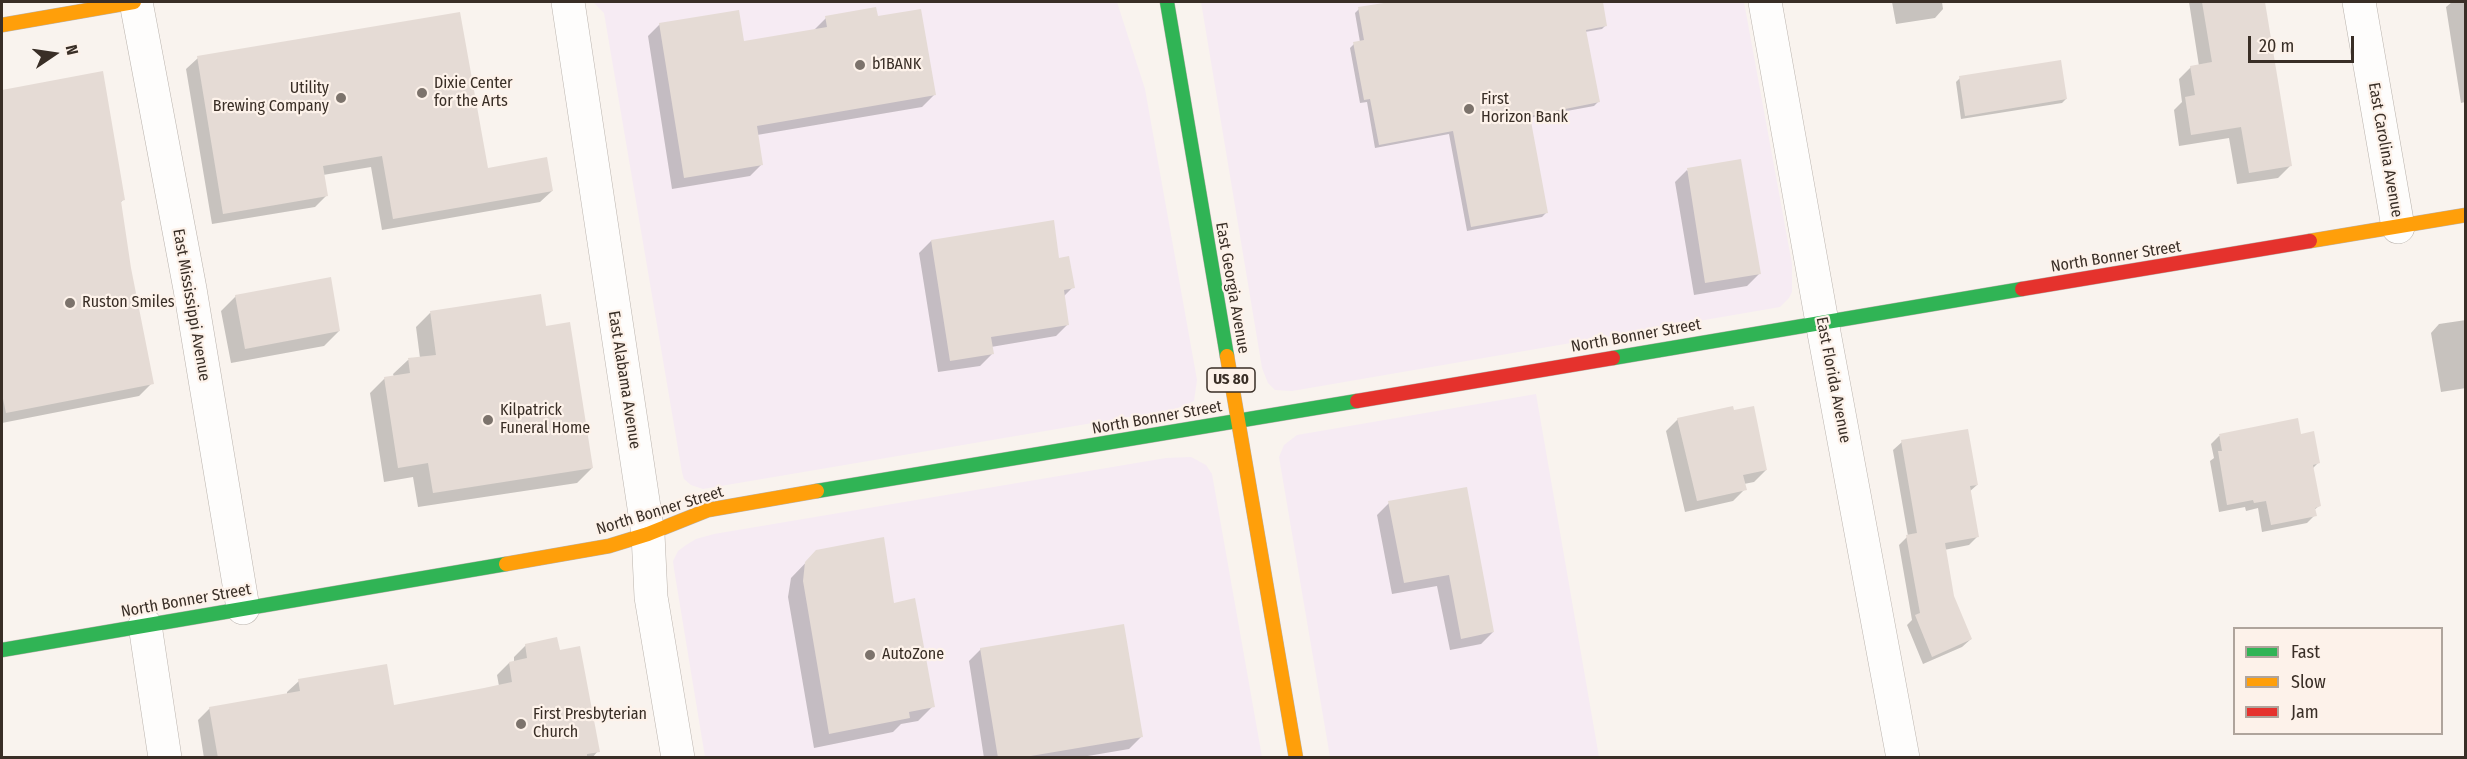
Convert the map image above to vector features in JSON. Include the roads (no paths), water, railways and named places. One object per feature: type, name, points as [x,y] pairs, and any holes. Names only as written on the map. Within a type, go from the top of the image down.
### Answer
[{"type":"main road","points":[[2,25],[135,2]]},
{"type":"main road","name":"East Georgia Avenue","points":[[1167,2],[1296,758]]},
{"type":"main road","points":[[1153,11],[1175,57]]},
{"type":"main road","name":"North Bonner Street","points":[[2,650],[609,546],[648,534],[708,510],[2466,215]]},
{"type":"street","name":"East Mississippi Avenue","points":[[135,2],[190,289],[243,608]]},
{"type":"street","name":"East Alabama Avenue","points":[[568,2],[648,534],[651,597],[678,758]]},
{"type":"street","name":"East Florida Avenue","points":[[1765,2],[1903,758]]},
{"type":"street","name":"East Carolina Avenue","points":[[2359,2],[2398,227]]},
{"type":"street","points":[[145,624],[165,758]]},
{"type":"place","name":"b1BANK","points":[[860,65]]},
{"type":"place","name":"Dixie Center for the Arts","points":[[422,93]]},
{"type":"place","name":"Utility Brewing Company","points":[[341,98]]},
{"type":"place","name":"First Horizon Bank","points":[[1469,109]]},
{"type":"place","name":"Ruston Smiles","points":[[70,303]]},
{"type":"place","name":"Kilpatrick Funeral Home","points":[[488,420]]},
{"type":"place","name":"AutoZone","points":[[870,655]]},
{"type":"place","name":"First Presbyterian Church","points":[[521,724]]}]
